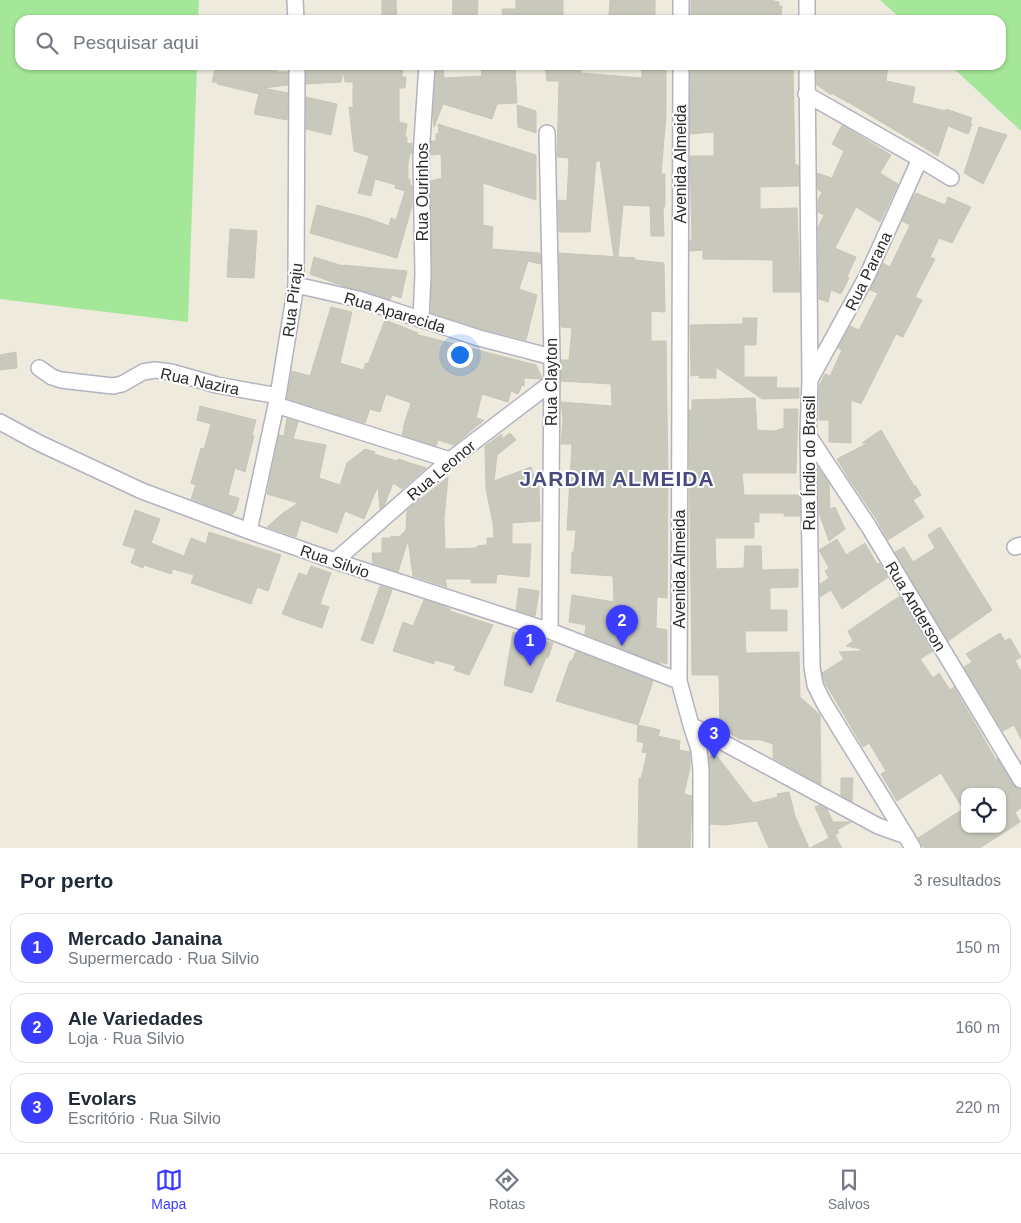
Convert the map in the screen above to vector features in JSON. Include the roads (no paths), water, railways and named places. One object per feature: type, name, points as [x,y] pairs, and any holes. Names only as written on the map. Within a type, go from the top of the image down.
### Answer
[{"type":"street","points":[[295,0],[296,15]]},
{"type":"street","points":[[681,0],[681,15]]},
{"type":"street","points":[[807,0],[807,15]]},
{"type":"street","name":"Rua Piraju","points":[[249,531],[277,401],[296,285],[297,70]]},
{"type":"street","name":"Rua Ourinhos","points":[[421,319],[423,274],[421,156],[427,70]]},
{"type":"street","name":"Avenida Almeida","points":[[681,70],[678,681],[692,725]]},
{"type":"street","name":"Rua Índio do Brasil","points":[[806,70],[810,380],[808,435],[812,667],[815,685],[824,703],[909,842]]},
{"type":"street","points":[[806,94],[951,178]]},
{"type":"street","name":"Rua Clayton","points":[[547,133],[552,357],[550,631]]},
{"type":"street","name":"Rua Parana","points":[[810,380],[867,276],[920,159]]},
{"type":"street","name":"Rua Aparecida","points":[[296,285],[358,299],[480,338],[552,357]]},
{"type":"street","name":"Rua Nazira","points":[[39,368],[60,380],[112,386],[122,384],[143,372],[154,370],[171,372],[277,401],[450,460]]},
{"type":"street","name":"Rua Leonor","points":[[335,561],[450,460],[551,383]]},
{"type":"street","name":"Rua Silvio","points":[[0,422],[39,443],[142,491],[335,561],[550,631],[678,681]]},
{"type":"street","name":"Rua Anderson","points":[[808,435],[869,527],[1021,780]]},
{"type":"street","points":[[692,725],[909,842]]},
{"type":"street","points":[[692,725],[699,750],[701,770],[701,848]]},
{"type":"place","name":"Ale Variedades","points":[[622,646]]},
{"type":"place","name":"Mercado Janaina","points":[[530,666]]},
{"type":"place","name":"Evolars","points":[[714,759]]},
{"type":"district","name":"JARDIM ALMEIDA","points":[[617,479]]}]
